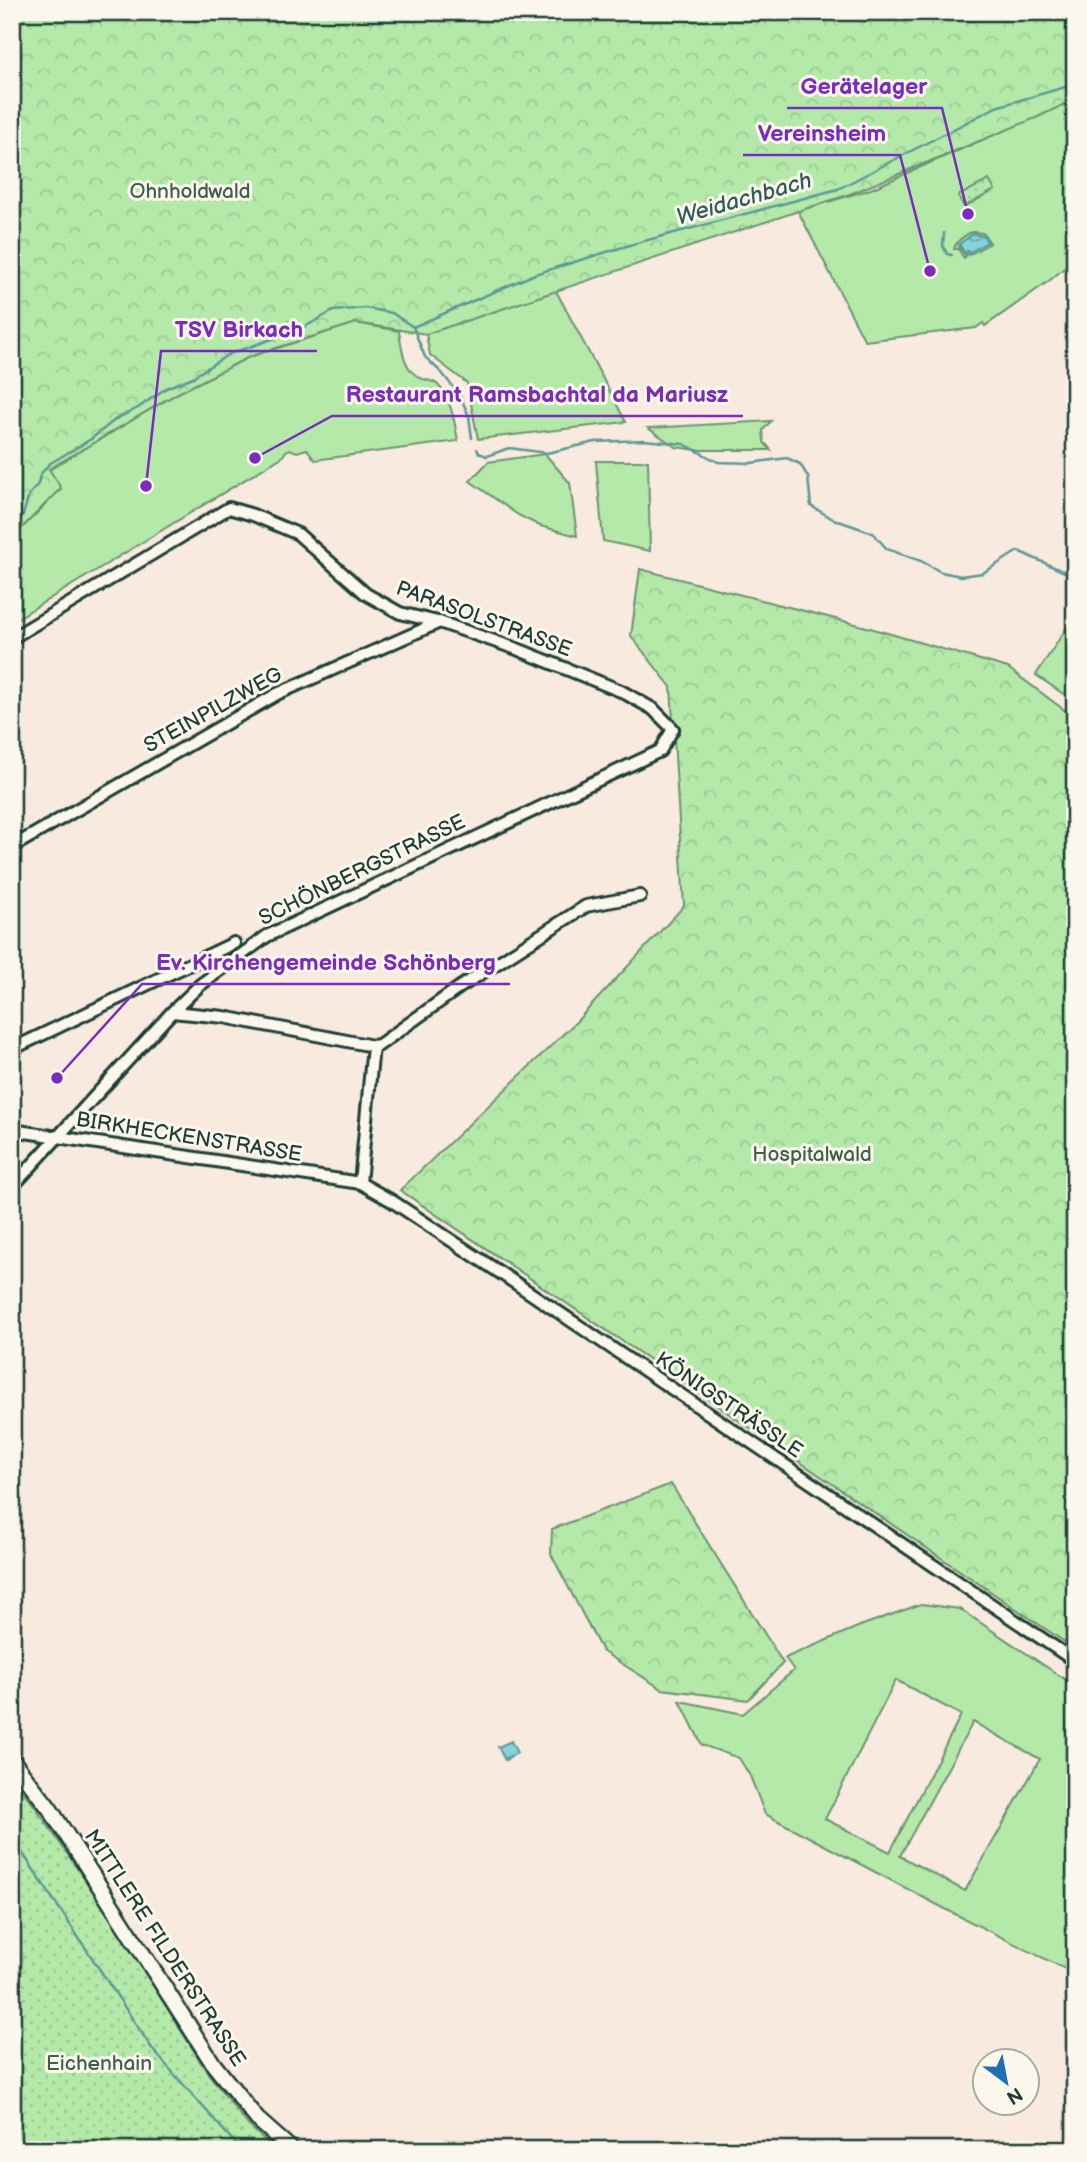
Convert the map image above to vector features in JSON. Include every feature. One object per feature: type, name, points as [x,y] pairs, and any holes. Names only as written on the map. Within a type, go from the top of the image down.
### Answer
[{"type":"main road","name":"MITTLERE FILDERSTRASSE","points":[[12,1760],[50,1808],[214,2065],[257,2119],[292,2150]]},
{"type":"street","name":"PARASOLSTRASSE","points":[[12,638],[229,508],[298,534],[366,594],[400,612],[440,622],[517,649],[621,691],[653,709],[673,729],[660,751]]},
{"type":"street","name":"STEINPILZWEG","points":[[12,847],[277,694],[440,622]]},
{"type":"street","name":"SCHÖNBERGSTRASSE","points":[[12,1187],[172,1012],[200,985],[267,936],[660,751]]},
{"type":"street","points":[[172,1012],[224,1017],[379,1045],[460,987],[586,906],[640,895]]},
{"type":"street","points":[[12,1049],[234,943]]},
{"type":"street","points":[[360,1183],[373,1046]]},
{"type":"street","name":"BIRKHECKENSTRASSE","points":[[12,1130],[360,1183]]},
{"type":"street","name":"KÖNIGSTRÄSSLE","points":[[360,1183],[392,1201],[502,1274],[1075,1661]]},
{"type":"green space","name":"Ohnholdwald","points":[[12,12],[1075,12],[1075,99],[1038,117],[850,194],[426,334],[356,323],[249,357],[178,393],[49,469],[61,488],[12,538]]},
{"type":"green space","points":[[1075,99],[1075,259],[1049,281],[985,326],[983,323],[976,328],[865,341],[798,211],[871,189]]},
{"type":"green space","points":[[989,180],[995,190],[964,207],[958,196]]},
{"type":"green space","points":[[972,232],[983,233],[990,243],[969,255],[966,251],[987,242],[959,247],[966,256],[964,258],[958,249],[954,249],[959,241]]},
{"type":"green space","points":[[556,291],[626,422],[478,439],[467,383],[430,355],[426,334]]},
{"type":"green space","points":[[356,323],[399,331],[404,355],[412,372],[437,384],[446,396],[458,441],[315,460],[307,449],[297,452],[290,449],[282,457],[13,621],[12,538],[61,489],[49,470],[178,393],[249,357]]},
{"type":"green space","points":[[771,421],[763,430],[764,442],[771,450],[697,450],[676,447],[648,428]]},
{"type":"green space","points":[[545,454],[570,483],[577,536],[540,526],[518,515],[470,481],[488,462]]},
{"type":"green space","points":[[596,461],[648,461],[650,551],[603,541]]},
{"type":"green space","name":"Hospitalwald","points":[[640,569],[863,626],[1008,668],[1075,718],[1075,1649],[400,1190],[576,1022],[684,906],[671,687],[631,636]]},
{"type":"green space","points":[[1075,615],[1075,702],[1036,675]]},
{"type":"green space","points":[[671,1484],[783,1663],[748,1700],[662,1689],[602,1651],[551,1554],[552,1529]]},
{"type":"green space","points":[[921,1604],[960,1609],[1075,1686],[1075,1974],[765,1814],[750,1776],[739,1758],[702,1745],[680,1701],[743,1714],[794,1670],[785,1658]],"holes":[[[896,1680],[961,1715],[890,1852],[825,1819]],[[973,1722],[1040,1759],[965,1891],[900,1856]]]},
{"type":"green space","name":"Eichenhain","points":[[12,1778],[34,1805],[109,1915],[207,2072],[248,2125],[276,2150],[12,2150]]},
{"type":"water","points":[[973,234],[984,236],[987,242],[970,252],[967,251],[966,255],[959,244]]},
{"type":"water","points":[[511,1741],[517,1753],[505,1760],[498,1747]]},
{"type":"waterway","name":"Weidachbach","points":[[413,327],[535,274],[633,244],[838,189],[996,107],[1075,83]]},
{"type":"waterway","points":[[944,233],[943,246],[947,254],[952,255]]},
{"type":"waterway","points":[[12,524],[23,515],[29,495],[49,464],[91,439],[116,419],[229,354],[301,329],[333,311],[365,308],[392,313],[413,327],[425,357],[460,396],[469,416],[472,438]]},
{"type":"waterway","points":[[477,449],[479,453],[487,456],[509,448],[547,453],[595,442],[644,440],[684,444],[718,462],[751,463],[787,458],[800,464],[808,477],[811,506],[833,519],[873,533],[887,549],[921,561],[941,572],[961,576],[983,573],[1018,551],[1067,573],[1075,581]]},
{"type":"waterway","points":[[12,1837],[153,2050],[241,2150]]},
{"type":"place","name":"Gerätelager","points":[[968,214]]},
{"type":"place","name":"Vereinsheim","points":[[930,271]]},
{"type":"place","name":"Restaurant Ramsbachtal da Mariusz","points":[[255,458]]},
{"type":"place","name":"TSV Birkach","points":[[146,486]]},
{"type":"place","name":"Ev. Kirchengemeinde Schönberg","points":[[57,1078]]}]
